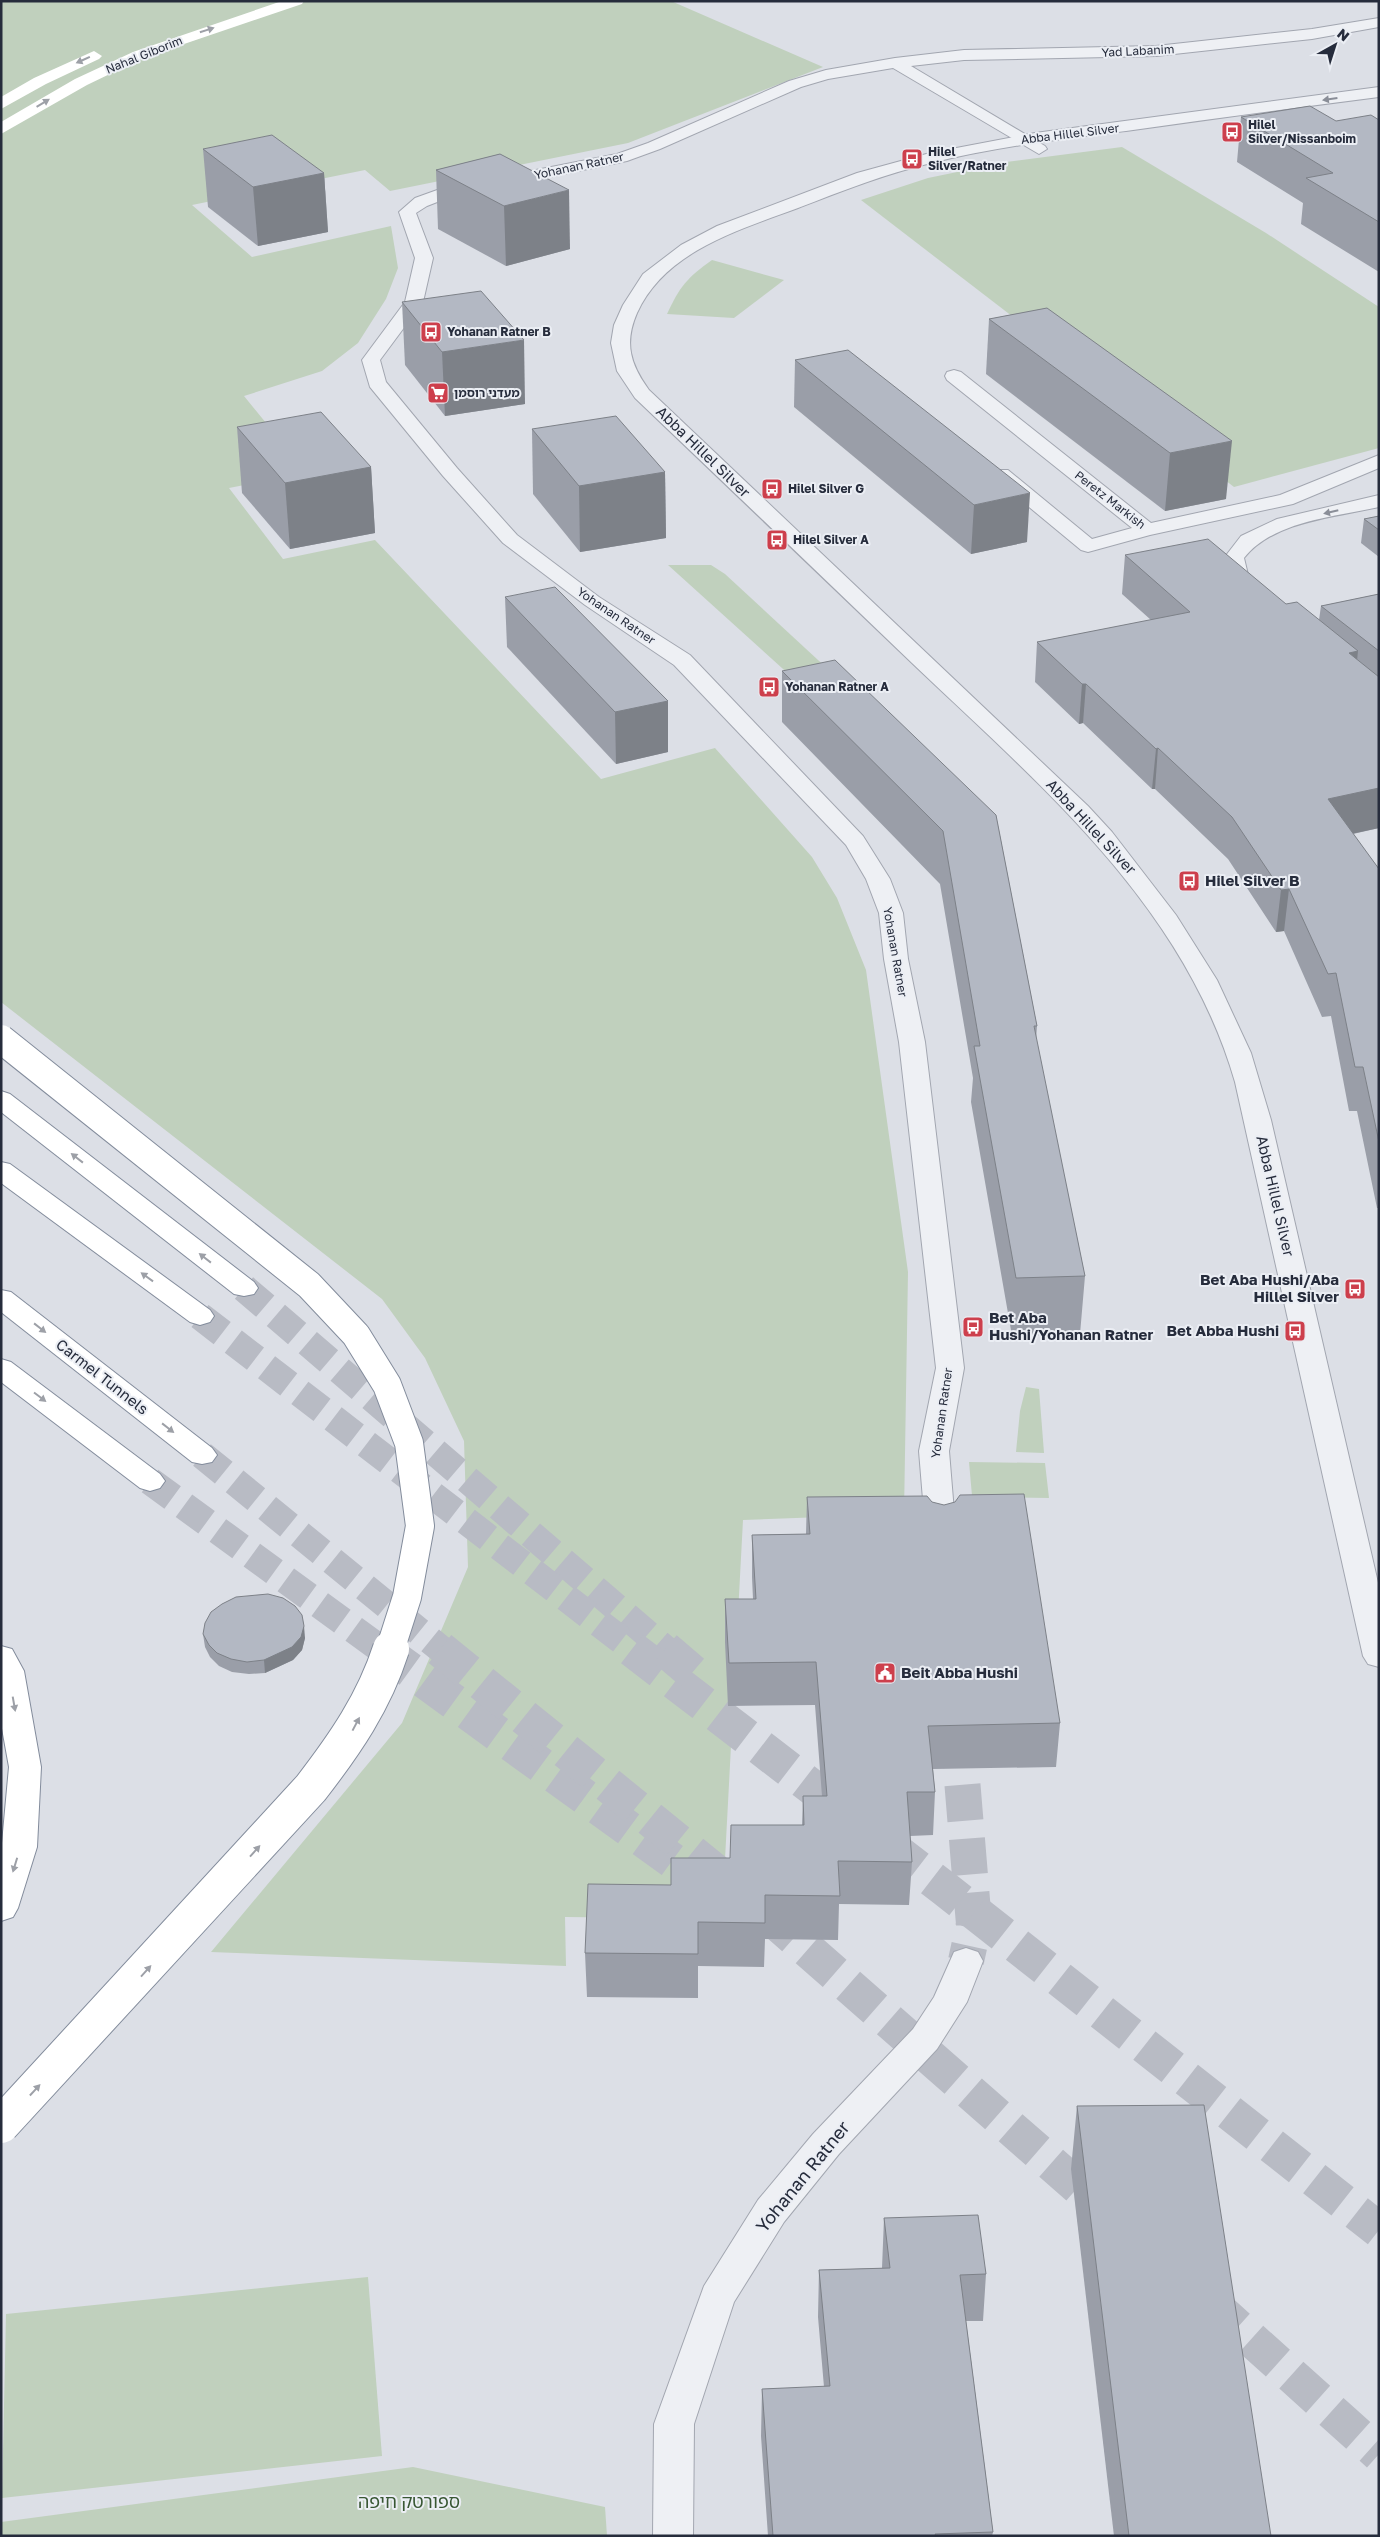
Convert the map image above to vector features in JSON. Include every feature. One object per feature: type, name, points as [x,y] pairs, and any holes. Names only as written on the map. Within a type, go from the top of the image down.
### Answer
[{"type":"main road","name":"Nahal Giborim","points":[[1,129],[81,82],[138,55],[296,1]]},
{"type":"main road","name":"Nahal Giborim","points":[[1,104],[40,81],[111,48]]},
{"type":"main road","points":[[1,1039],[309,1285],[356,1336],[387,1385],[409,1443],[420,1526],[406,1597],[382,1676],[348,1740],[311,1788],[251,1855],[1,2125]]},
{"type":"main road","points":[[1,1099],[244,1288]]},
{"type":"main road","points":[[1,1170],[200,1316]]},
{"type":"main road","name":"Carmel Tunnels","points":[[1,1298],[202,1455]]},
{"type":"main road","points":[[1,1368],[150,1481]]},
{"type":"main road","points":[[1,1657],[8,1671],[25,1767],[20,1847],[1,1908]]},
{"type":"street","name":"Yad Labanim","points":[[895,63],[964,55],[1156,51],[1283,37],[1379,22]]},
{"type":"street","points":[[895,63],[1039,149]]},
{"type":"street","name":"Yohanan Ratner","points":[[895,63],[826,75],[795,84],[654,146],[621,158],[446,193],[421,202],[407,212],[424,258],[414,302],[372,360],[377,384],[450,472],[510,539],[592,600],[682,660],[745,724],[855,842],[878,879],[891,913],[896,959],[912,1042],[945,1310],[950,1368],[934,1451],[941,1536]]},
{"type":"street","points":[[1355,96],[1379,87]]},
{"type":"street","name":"Abba Hillel Silver","points":[[1379,92],[1022,140],[930,158],[863,177],[769,211],[723,230],[687,248],[649,278],[623,325],[620,343],[626,371],[642,394],[1080,811],[1142,882],[1183,940],[1212,992],[1236,1045],[1256,1112],[1379,1656]]},
{"type":"street","name":"Abba Hillel Silver","points":[[769,211],[937,168],[1039,149],[1379,107]]},
{"type":"street","name":"Peretz Markish","points":[[954,376],[1147,530],[1286,500],[1379,461]]},
{"type":"street","points":[[988,464],[1088,546],[1147,530]]},
{"type":"street","points":[[1268,609],[1239,581],[1234,558],[1248,540],[1284,523],[1379,501]]},
{"type":"street","name":"Yohanan Ratner","points":[[673,2536],[674,2424],[717,2296],[771,2212],[814,2159],[925,2039],[950,2002],[966,1960]]},
{"type":"green space","points":[[1,1],[671,1],[823,67],[628,143],[390,191],[365,170],[192,205],[252,257],[391,226],[398,268],[386,299],[358,343],[322,371],[244,396],[307,473],[229,488],[283,559],[375,540],[601,779],[715,748],[812,857],[837,898],[866,970],[908,1272],[904,1514],[743,1520],[723,1897],[657,1918],[565,1917],[566,1966],[211,1952],[402,1723],[468,1567],[464,1441],[425,1358],[382,1299],[1,1002]]},
{"type":"green space","points":[[1122,147],[1266,233],[1379,307],[1379,448],[1234,487],[861,200],[928,178],[1006,162]]},
{"type":"green space","points":[[712,260],[784,280],[734,318],[667,314],[685,283]]},
{"type":"green space","points":[[668,565],[711,565],[725,574],[844,684],[803,687]]},
{"type":"green space","points":[[1026,1387],[1039,1389],[1044,1453],[1016,1452],[1020,1411]]},
{"type":"green space","points":[[969,1462],[1045,1463],[1049,1498],[988,1497],[973,1507]]},
{"type":"green space","points":[[368,2277],[382,2456],[2,2498],[6,2314]]},
{"type":"green space","name":"ספורטק חיפה","points":[[413,2467],[605,2507],[607,2536],[1,2536],[1,2522]]},
{"type":"building","points":[[1310,106],[1336,121],[1371,115],[1379,120],[1379,222],[1306,178],[1333,173],[1241,117]]},
{"type":"building","points":[[272,135],[324,173],[253,187],[203,149]]},
{"type":"building","points":[[500,154],[569,190],[504,206],[436,170]]},
{"type":"building","points":[[481,291],[524,340],[442,352],[402,302]]},
{"type":"building","points":[[1047,308],[1232,441],[1170,453],[989,319]]},
{"type":"building","points":[[848,350],[1030,493],[974,505],[795,360]]},
{"type":"building","points":[[321,412],[371,467],[285,483],[237,427]]},
{"type":"building","points":[[616,416],[665,472],[579,486],[532,429]]},
{"type":"building","points":[[1379,516],[1379,530],[1364,519]]},
{"type":"building","points":[[1208,539],[1286,604],[1297,602],[1358,651],[1349,653],[1379,677],[1379,788],[1328,799],[1379,869],[1379,1142],[1363,1067],[1355,1067],[1336,973],[1328,974],[1289,889],[1281,890],[1232,817],[1158,748],[1156,749],[1086,684],[1082,684],[1037,642],[1190,612],[1125,555]]},
{"type":"building","points":[[555,587],[668,701],[615,712],[505,597]]},
{"type":"building","points":[[1379,594],[1379,651],[1321,606]]},
{"type":"building","points":[[835,660],[996,815],[1037,1026],[1034,1026],[1085,1276],[1016,1278],[974,1046],[980,1046],[943,831],[782,671]]},
{"type":"building","name":"Beit Abba Hushi","points":[[1024,1494],[1060,1723],[928,1726],[935,1792],[907,1792],[912,1862],[838,1861],[840,1896],[765,1895],[765,1923],[698,1922],[698,1954],[585,1953],[588,1884],[671,1885],[671,1858],[730,1858],[731,1825],[804,1825],[803,1796],[827,1796],[816,1662],[729,1663],[725,1599],[756,1599],[752,1535],[810,1534],[807,1497],[927,1496],[932,1502],[944,1505],[955,1502],[960,1495]]},
{"type":"building","points":[[268,1594],[283,1598],[295,1606],[302,1615],[304,1626],[301,1637],[292,1647],[264,1660],[247,1662],[231,1659],[217,1653],[209,1645],[203,1634],[205,1623],[211,1612],[236,1597]]},
{"type":"building","points":[[1204,2105],[1271,2536],[1129,2536],[1077,2106]]},
{"type":"building","points":[[978,2215],[986,2274],[960,2275],[993,2532],[935,2534],[936,2536],[773,2536],[762,2389],[830,2386],[819,2270],[890,2268],[884,2218]]},
{"type":"tunnel","points":[[244,1288],[666,1650]]},
{"type":"tunnel","points":[[200,1316],[634,1650]]},
{"type":"tunnel","points":[[202,1455],[442,1650]]},
{"type":"tunnel","points":[[150,1481],[382,1650]]},
{"type":"tunnel","points":[[381,1649],[691,1874]]},
{"type":"tunnel","points":[[440,1649],[728,1882]]},
{"type":"tunnel","points":[[632,1649],[945,1889],[1379,2230]]},
{"type":"tunnel","points":[[665,1649],[699,1678]]},
{"type":"tunnel","points":[[958,1731],[974,1924],[966,1961]]},
{"type":"tunnel","points":[[767,1914],[1101,2207]]},
{"type":"tunnel","points":[[1211,2303],[1379,2454]]},
{"type":"place","name":"Hilel Silver/Nissanboim","points":[[1232,132]]},
{"type":"place","name":"Hilel Silver/Ratner","points":[[912,159]]},
{"type":"place","name":"Yohanan Ratner B","points":[[431,332]]},
{"type":"place","name":"מעדני רוסמן","points":[[438,393]]},
{"type":"place","name":"Hilel Silver G","points":[[772,489]]},
{"type":"place","name":"Hilel Silver A","points":[[777,540]]},
{"type":"place","name":"Yohanan Ratner A","points":[[769,687]]},
{"type":"place","name":"Hilel Silver B","points":[[1189,881]]},
{"type":"place","name":"Bet Aba Hushi/Aba Hillel Silver","points":[[1355,1289]]},
{"type":"place","name":"Bet Aba Hushi/Yohanan Ratner","points":[[973,1327]]},
{"type":"place","name":"Bet Abba Hushi","points":[[1295,1331]]},
{"type":"place","name":"Beit Abba Hushi","points":[[885,1673]]}]
